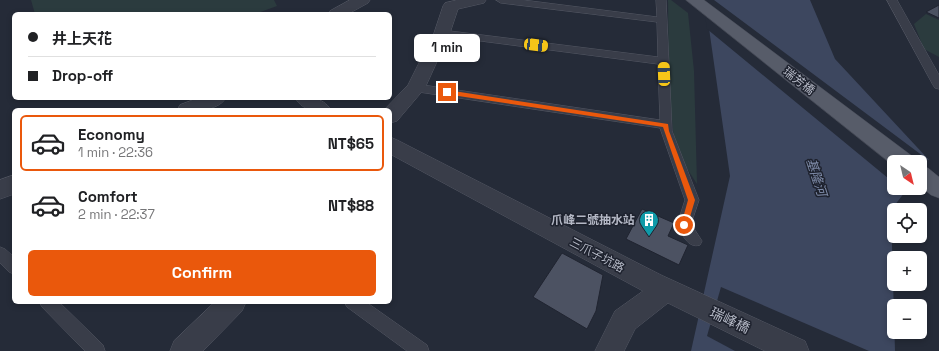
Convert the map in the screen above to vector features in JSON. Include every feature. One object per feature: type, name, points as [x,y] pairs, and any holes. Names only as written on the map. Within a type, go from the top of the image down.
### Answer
[{"type":"main road","name":"瑞芳橋","points":[[694,0],[895,155]]},
{"type":"main road","points":[[927,180],[939,189]]},
{"type":"street","points":[[340,12],[362,0]]},
{"type":"street","points":[[392,114],[416,88],[442,33],[451,6],[478,0]]},
{"type":"street","points":[[192,108],[211,100]]},
{"type":"street","points":[[308,100],[318,108]]},
{"type":"street","name":"三爪子坑路","points":[[392,148],[665,290]]},
{"type":"street","points":[[0,190],[12,185]]},
{"type":"street","points":[[609,351],[625,320],[665,290]]},
{"type":"street","name":"瑞峰橋","points":[[665,290],[795,351]]},
{"type":"street","points":[[184,351],[231,304]]},
{"type":"lane","points":[[501,0],[661,20]]},
{"type":"lane","points":[[661,0],[666,131],[692,200],[684,225],[695,241]]},
{"type":"lane","points":[[892,0],[939,85]]},
{"type":"lane","points":[[442,33],[663,61]]},
{"type":"lane","points":[[416,88],[666,125]]},
{"type":"lane","points":[[0,253],[12,265]]},
{"type":"lane","points":[[50,304],[96,351]]},
{"type":"lane","points":[[356,304],[421,351]]},
{"type":"shaded area","points":[[31,0],[274,0],[277,6],[260,12],[34,12]]},
{"type":"shaded area","points":[[668,0],[671,0],[688,13],[694,71],[697,184],[675,150],[669,90]]},
{"type":"shaded area","points":[[926,14],[939,20],[939,57],[924,49],[914,24]]},
{"type":"water","name":"基隆河","points":[[705,0],[810,0],[835,59],[924,155],[887,155],[887,195],[903,195],[896,203],[887,203],[887,243],[892,243],[892,251],[887,251],[887,291],[893,291],[894,299],[887,299],[887,339],[895,339],[895,351],[691,351],[730,176]]},
{"type":"pier","points":[[703,0],[714,0],[922,155],[887,155],[887,177],[707,29]]},
{"type":"pier","points":[[927,159],[931,162],[927,166]]},
{"type":"pier","points":[[721,287],[869,351],[735,351],[707,336]]},
{"type":"building","points":[[939,5],[939,18],[926,12]]},
{"type":"building","name":"爪峰二號抽水站","points":[[642,209],[674,223],[668,236],[688,245],[679,265],[626,239]]},
{"type":"building","points":[[562,253],[603,275],[596,311],[587,329],[533,297]]},
{"type":"place","name":"爪峰二號抽水站","points":[[649,237]]},
{"type":"route","points":[[447,92],[666,125],[666,131],[692,200],[684,225]]}]
